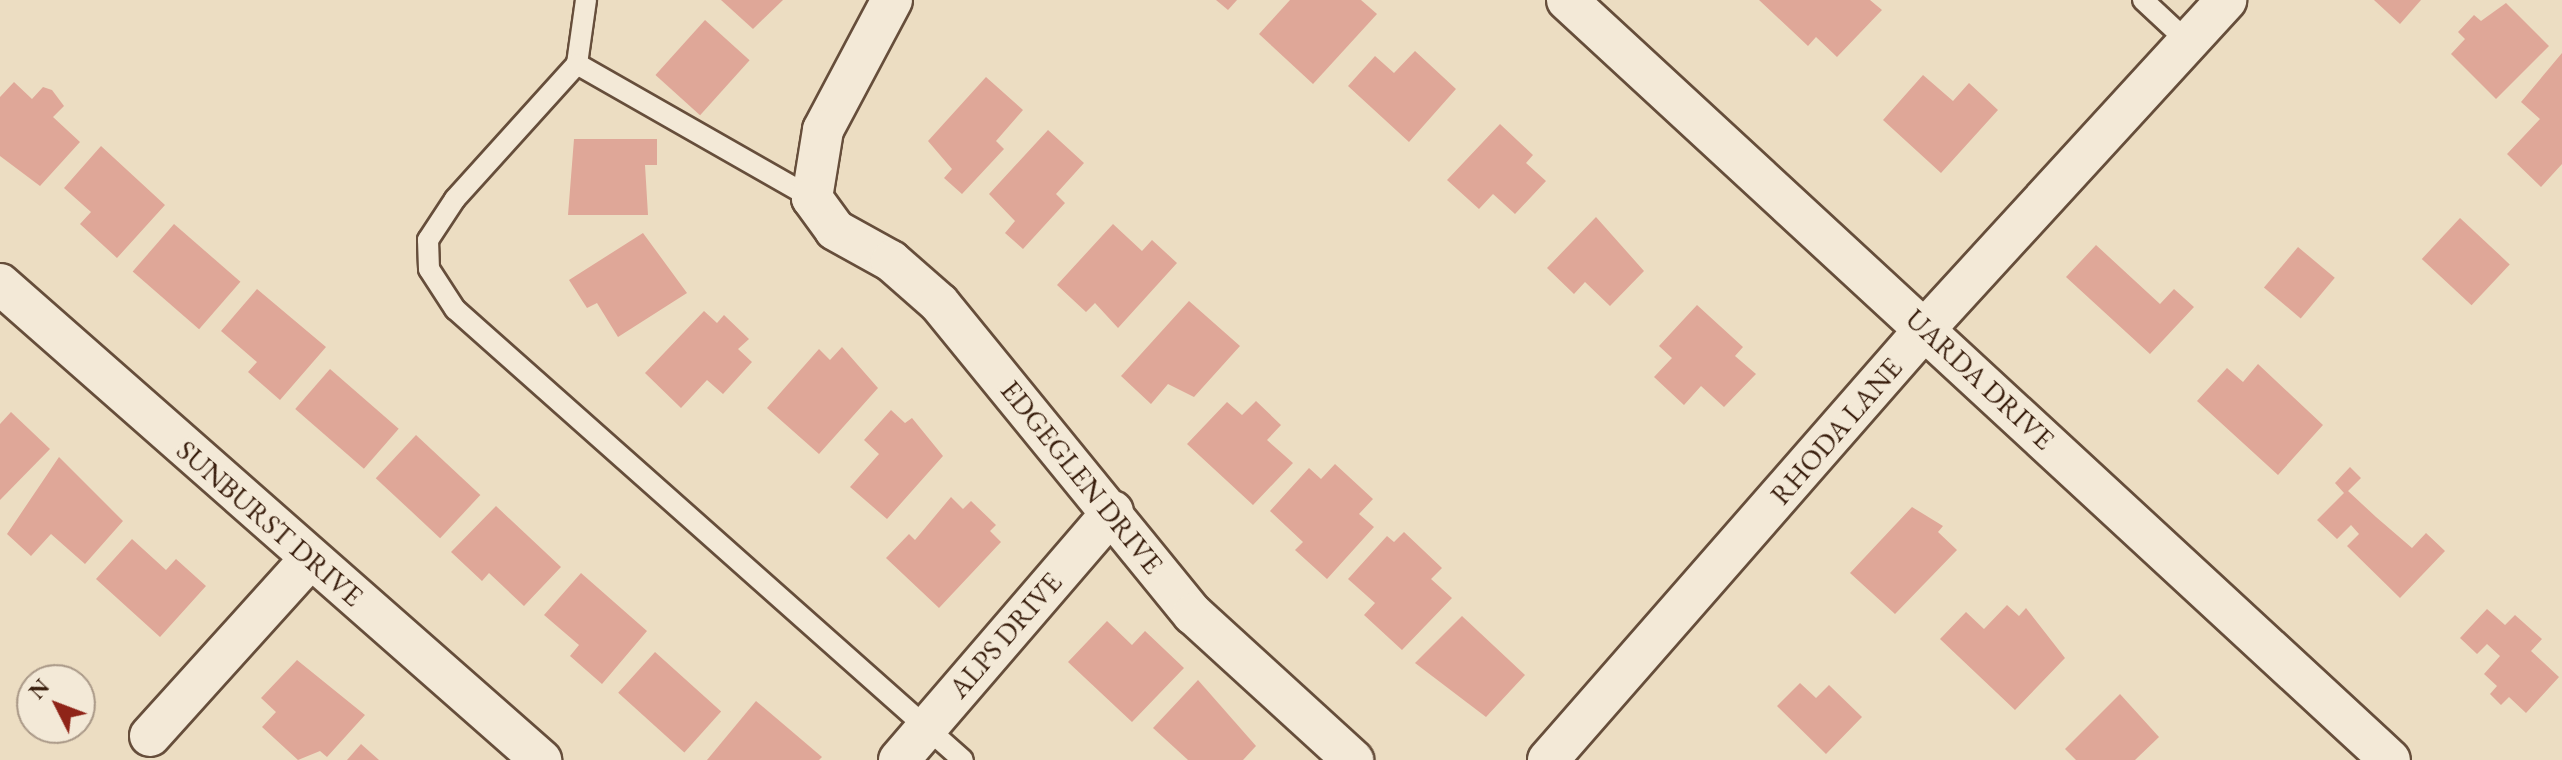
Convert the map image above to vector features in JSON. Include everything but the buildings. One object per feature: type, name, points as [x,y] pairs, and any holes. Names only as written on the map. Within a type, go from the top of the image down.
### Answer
[{"type":"street","points":[[812,198],[823,130],[892,0]]},
{"type":"street","name":"UARDA DRIVE","points":[[1567,0],[2390,760]]},
{"type":"street","name":"RHODA LANE","points":[[1548,760],[1925,329],[2226,0]]},
{"type":"street","name":"EDGEGLEN DRIVE","points":[[812,198],[835,230],[891,261],[939,303],[1113,511],[1193,614],[1353,760]]},
{"type":"street","name":"SUNBURST DRIVE","points":[[0,284],[541,760]]},
{"type":"street","name":"ALPS DRIVE","points":[[899,760],[1113,511]]},
{"type":"street","points":[[150,736],[310,559]]},
{"type":"lane","points":[[586,0],[577,64],[455,199],[428,240],[429,269],[455,309],[963,760]]},
{"type":"lane","points":[[2143,0],[2188,42]]},
{"type":"lane","points":[[577,64],[812,198]]}]
